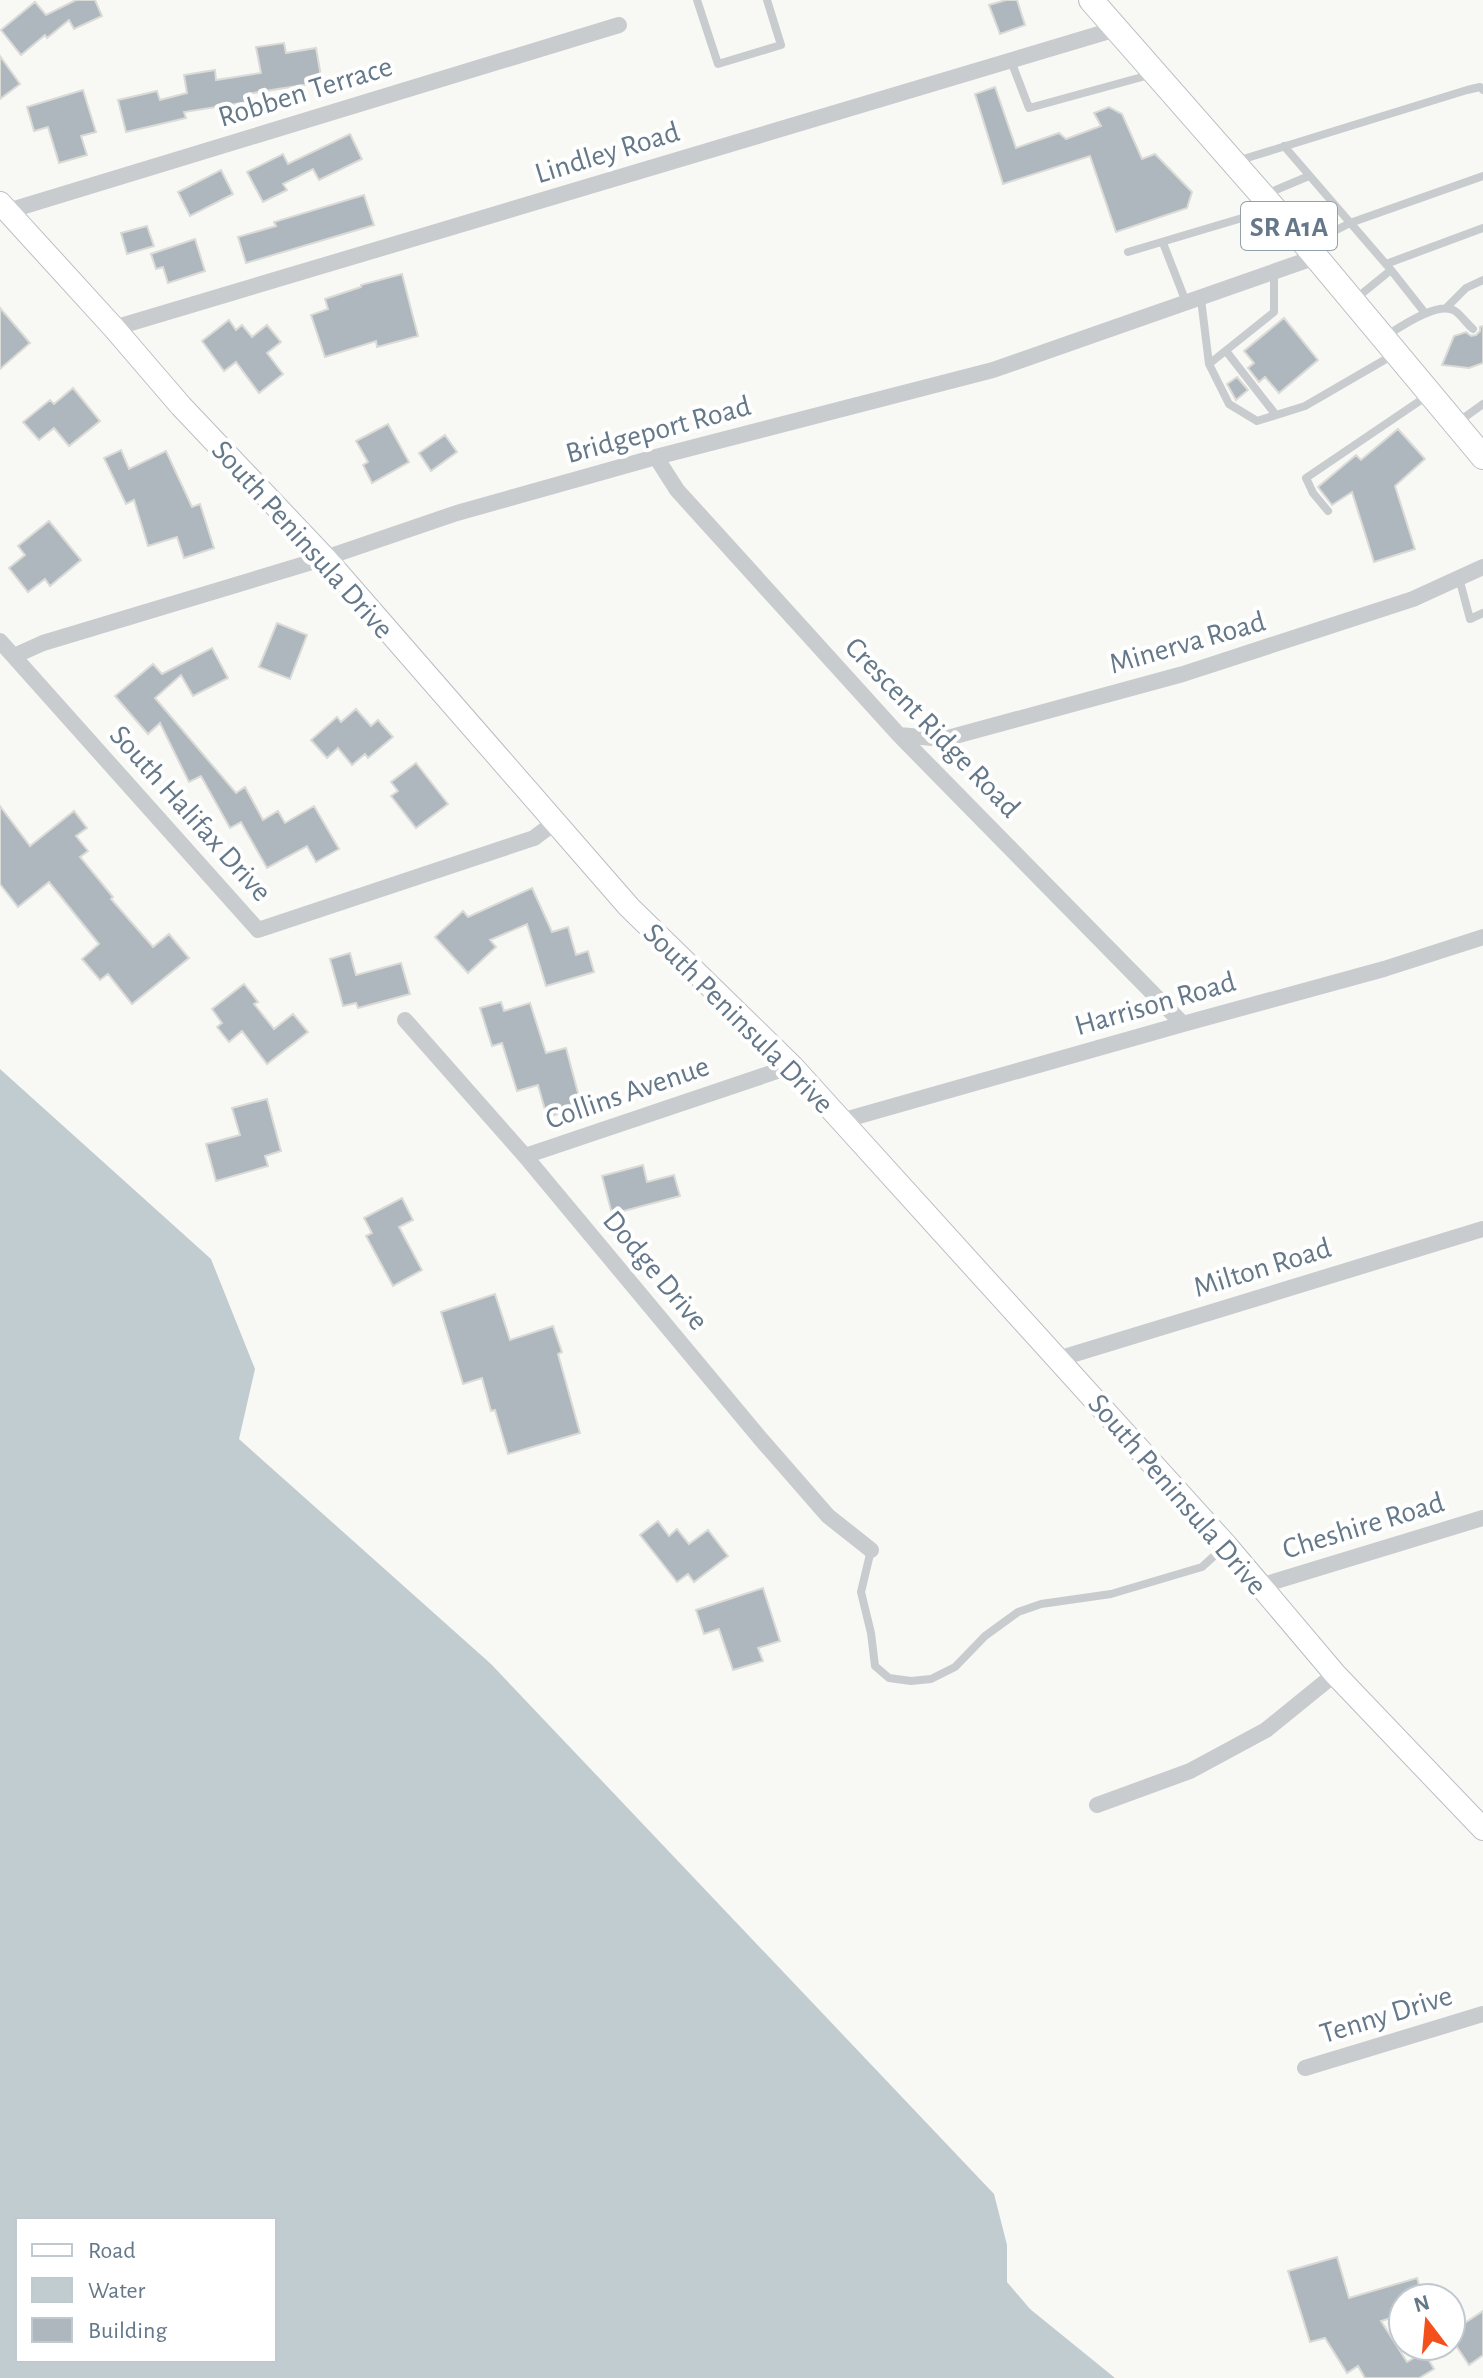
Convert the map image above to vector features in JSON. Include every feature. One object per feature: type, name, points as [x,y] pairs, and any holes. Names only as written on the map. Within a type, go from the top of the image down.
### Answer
[{"type":"main road","name":"SR A1A","points":[[1091,0],[1311,251],[1483,457]]},
{"type":"main road","name":"South Peninsula Drive","points":[[4,207],[181,406],[325,558],[629,907],[792,1066],[1226,1545],[1335,1674],[1475,1810],[1483,1829]]},
{"type":"street","name":"Robben Terrace","points":[[4,207],[619,25]]},
{"type":"street","name":"Lindley Road","points":[[114,328],[1116,29]]},
{"type":"street","name":"Bridgeport Road","points":[[14,656],[43,643],[325,558],[457,513],[656,457],[993,370],[1274,273],[1311,251]]},
{"type":"street","name":"Crescent Ridge Road","points":[[656,457],[677,490],[899,735],[1183,1024]]},
{"type":"street","name":"Minerva Road","points":[[899,735],[944,739],[1183,674],[1413,599],[1483,567]]},
{"type":"street","name":"South Halifax Drive","points":[[0,641],[258,930],[534,838],[554,823]]},
{"type":"street","name":"Harrison Road","points":[[841,1121],[1384,969],[1483,937]]},
{"type":"street","name":"Dodge Drive","points":[[405,1020],[525,1156],[828,1516],[871,1550]]},
{"type":"street","name":"Collins Avenue","points":[[525,1156],[792,1066]]},
{"type":"street","name":"Milton Road","points":[[1058,1359],[1483,1229]]},
{"type":"street","name":"Cheshire Road","points":[[1260,1586],[1483,1518]]},
{"type":"street","points":[[1097,1805],[1190,1771],[1266,1730],[1335,1674]]},
{"type":"street","name":"Tenny Drive","points":[[1305,2068],[1483,2014]]},
{"type":"lane","points":[[697,0],[718,64],[781,45],[767,0]]},
{"type":"lane","points":[[1011,61],[1029,108],[1155,73]]},
{"type":"lane","points":[[1232,163],[1467,90],[1480,87],[1483,90]]},
{"type":"lane","points":[[1284,146],[1425,313]]},
{"type":"lane","points":[[1128,252],[1163,243],[1268,202],[1309,176]]},
{"type":"lane","points":[[1311,251],[1350,223],[1483,176]]},
{"type":"lane","points":[[1353,300],[1388,267],[1483,228]]},
{"type":"lane","points":[[1163,243],[1194,302],[1209,364],[1229,404],[1257,421],[1305,406],[1390,345],[1425,313],[1454,309],[1473,329]]},
{"type":"lane","points":[[1209,364],[1274,312],[1274,273]]},
{"type":"lane","points":[[1446,308],[1466,288],[1483,280]]},
{"type":"lane","points":[[1226,351],[1276,415]]},
{"type":"lane","points":[[1328,511],[1313,493],[1306,478],[1431,394]]},
{"type":"lane","points":[[1456,424],[1483,404]]},
{"type":"lane","points":[[1459,578],[1470,619],[1483,613]]},
{"type":"lane","points":[[871,1550],[861,1592],[875,1666],[889,1678],[923,1681],[955,1667],[985,1636],[1018,1612],[1041,1604],[1111,1594],[1202,1567],[1226,1545]]},
{"type":"water","points":[[0,1069],[211,1259],[255,1369],[239,1439],[491,1664],[994,2194],[1007,2245],[1007,2282],[1030,2309],[1115,2378],[0,2378]]},
{"type":"building","points":[[76,0],[95,0],[102,16],[74,29],[69,20],[21,55],[1,30],[35,2],[46,15]]},
{"type":"building","points":[[1017,0],[1025,25],[1000,34],[989,5]]},
{"type":"building","points":[[284,43],[286,53],[316,48],[322,82],[247,94],[248,102],[184,112],[186,118],[126,132],[118,100],[157,91],[160,100],[187,93],[184,75],[215,70],[216,80],[261,73],[256,47]]},
{"type":"building","points":[[0,56],[20,84],[0,99]]},
{"type":"building","points":[[995,87],[1016,148],[1059,133],[1066,139],[1101,126],[1094,113],[1109,107],[1122,114],[1142,159],[1155,154],[1192,192],[1187,208],[1116,232],[1090,156],[1003,184],[975,94]]},
{"type":"building","points":[[83,90],[96,132],[81,136],[87,155],[59,163],[48,127],[34,131],[27,107]]},
{"type":"building","points":[[350,134],[362,159],[319,180],[313,169],[283,184],[287,190],[263,202],[247,172],[283,154],[288,164]]},
{"type":"building","points":[[221,170],[233,194],[190,216],[178,192]]},
{"type":"building","points":[[364,195],[374,225],[246,263],[238,237],[276,226],[274,222]]},
{"type":"building","points":[[147,226],[154,246],[127,254],[121,233]]},
{"type":"building","points":[[195,239],[205,271],[168,283],[163,267],[156,269],[151,254]]},
{"type":"building","points":[[402,274],[418,336],[377,347],[376,341],[325,357],[311,315],[328,309],[325,299]]},
{"type":"building","points":[[0,308],[30,343],[0,369]]},
{"type":"building","points":[[1284,318],[1318,360],[1279,393],[1265,377],[1259,382],[1248,368],[1254,363],[1244,351]]},
{"type":"building","points":[[229,320],[236,330],[242,325],[252,337],[267,325],[281,342],[267,353],[283,374],[259,393],[236,362],[224,371],[202,341]]},
{"type":"building","points":[[1483,326],[1483,363],[1469,368],[1442,365],[1454,336],[1466,332],[1476,335]]},
{"type":"building","points":[[1237,377],[1248,390],[1236,400],[1227,384]]},
{"type":"building","points":[[73,388],[100,421],[69,446],[54,428],[39,440],[23,422],[50,400],[54,404]]},
{"type":"building","points":[[388,424],[409,462],[372,483],[363,465],[368,462],[356,441]]},
{"type":"building","points":[[1398,429],[1425,459],[1395,486],[1415,549],[1374,562],[1352,492],[1332,505],[1318,487],[1356,455],[1361,460]]},
{"type":"building","points":[[445,435],[457,452],[431,471],[419,453]]},
{"type":"building","points":[[121,450],[129,469],[166,451],[192,507],[200,504],[214,548],[184,558],[177,537],[148,546],[134,500],[126,504],[104,458]]},
{"type":"building","points":[[49,521],[81,560],[50,586],[45,579],[28,592],[9,568],[25,555],[18,546]]},
{"type":"building","points":[[277,623],[307,635],[290,679],[259,667]]},
{"type":"building","points":[[212,648],[228,678],[193,696],[181,675],[155,698],[236,793],[245,787],[263,820],[278,811],[285,823],[314,806],[339,849],[316,862],[307,846],[267,868],[241,822],[230,828],[201,776],[189,782],[160,723],[148,734],[115,696],[153,664],[162,674]]},
{"type":"building","points":[[356,709],[371,726],[378,720],[393,737],[368,758],[365,754],[352,765],[338,748],[327,758],[311,740],[337,717],[341,722]]},
{"type":"building","points":[[416,763],[448,804],[416,828],[391,796],[398,791],[391,782]]},
{"type":"building","points":[[0,806],[30,846],[74,811],[87,828],[76,836],[88,851],[80,857],[113,897],[111,899],[153,947],[169,934],[189,958],[132,1004],[108,974],[100,980],[82,959],[99,944],[49,882],[18,907],[0,884]]},
{"type":"building","points":[[532,888],[552,932],[568,927],[576,955],[588,951],[594,972],[546,986],[527,924],[490,940],[496,947],[468,973],[435,937],[463,911],[468,917]]},
{"type":"building","points":[[350,953],[356,975],[401,963],[410,994],[358,1008],[356,1003],[343,1006],[330,959]]},
{"type":"building","points":[[244,984],[258,1002],[254,1004],[274,1029],[293,1014],[308,1032],[267,1064],[242,1031],[229,1042],[217,1027],[222,1023],[212,1009]]},
{"type":"building","points":[[501,1002],[504,1011],[530,1003],[546,1053],[566,1048],[582,1108],[547,1117],[538,1085],[517,1091],[502,1043],[492,1046],[480,1008]]},
{"type":"building","points":[[267,1099],[281,1151],[265,1156],[268,1166],[216,1181],[206,1144],[240,1135],[232,1108]]},
{"type":"building","points":[[643,1165],[647,1182],[674,1175],[680,1196],[612,1214],[602,1176]]},
{"type":"building","points":[[402,1198],[413,1220],[399,1227],[422,1270],[393,1286],[366,1236],[372,1233],[364,1218]]},
{"type":"building","points":[[495,1294],[510,1340],[553,1326],[580,1433],[508,1454],[482,1378],[463,1384],[441,1312]]},
{"type":"building","points":[[658,1521],[669,1536],[677,1529],[689,1544],[708,1530],[728,1556],[694,1582],[688,1574],[677,1582],[640,1535]]},
{"type":"building","points":[[763,1588],[780,1641],[758,1648],[763,1661],[733,1670],[719,1629],[704,1634],[696,1610]]},
{"type":"building","points":[[1337,2257],[1349,2298],[1387,2287],[1387,2319],[1381,2321],[1387,2330],[1387,2362],[1430,2362],[1434,2369],[1419,2378],[1365,2378],[1358,2366],[1347,2373],[1325,2338],[1310,2342],[1288,2271]]},
{"type":"building","points":[[1483,2311],[1483,2355],[1469,2365],[1467,2362],[1467,2322]]}]
